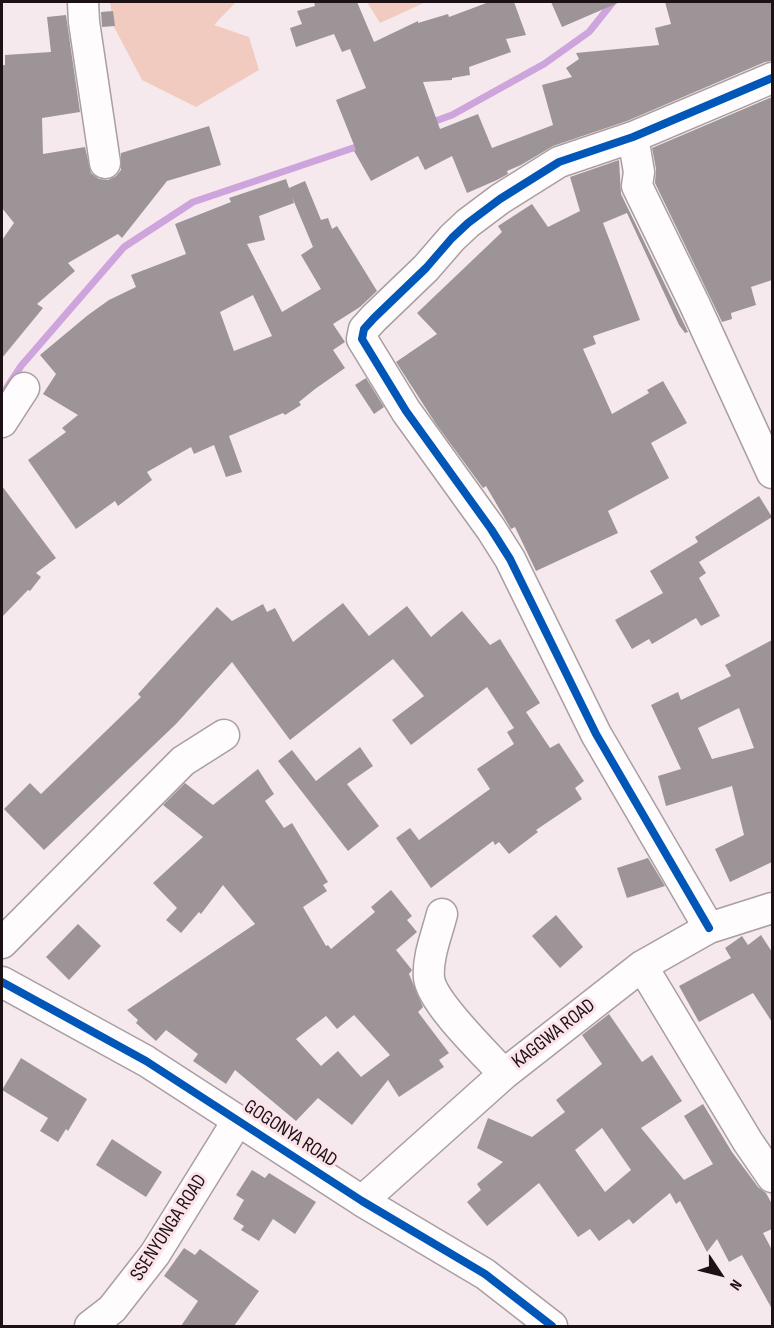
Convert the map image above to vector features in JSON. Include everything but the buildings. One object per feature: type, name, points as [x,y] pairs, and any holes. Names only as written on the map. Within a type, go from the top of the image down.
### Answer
[{"type":"street","points":[[83,2],[105,163]]},
{"type":"street","points":[[709,928],[596,734],[510,559],[406,411],[362,339],[364,329],[374,318],[468,223],[500,199],[559,162],[633,137],[772,78]]},
{"type":"street","points":[[633,137],[639,172],[638,186],[772,473]]},
{"type":"street","points":[[2,422],[24,388]]},
{"type":"street","points":[[2,943],[183,761],[224,735]]},
{"type":"street","name":"KAGGWA ROAD","points":[[362,1201],[504,1074],[642,966],[709,928],[772,908]]},
{"type":"street","points":[[442,914],[429,966],[431,987],[452,1017],[504,1074]]},
{"type":"street","points":[[642,966],[748,1142],[772,1177]]},
{"type":"street","name":"GOGONYA ROAD","points":[[6,994],[146,1061],[362,1201],[485,1274],[552,1326]]},
{"type":"street","name":"SSENYONGA ROAD","points":[[90,1326],[112,1309],[148,1262],[238,1120]]},
{"type":"shaded area","points":[[110,2],[236,2],[214,25],[249,37],[259,70],[196,107],[142,80],[114,27]]},
{"type":"shaded area","points":[[367,2],[426,2],[380,23]]},
{"type":"waterway","points":[[430,123],[452,115],[544,64],[589,32],[613,2]]},
{"type":"waterway","points":[[2,395],[21,366],[124,247],[193,202],[362,145]]},
{"type":"cycle path","points":[[709,928],[596,734],[510,559],[406,411],[362,339],[364,329],[426,268],[452,238],[500,199],[559,162],[633,137],[772,78]]},
{"type":"cycle path","points":[[2,982],[146,1061],[362,1201],[485,1274],[552,1326]]}]
